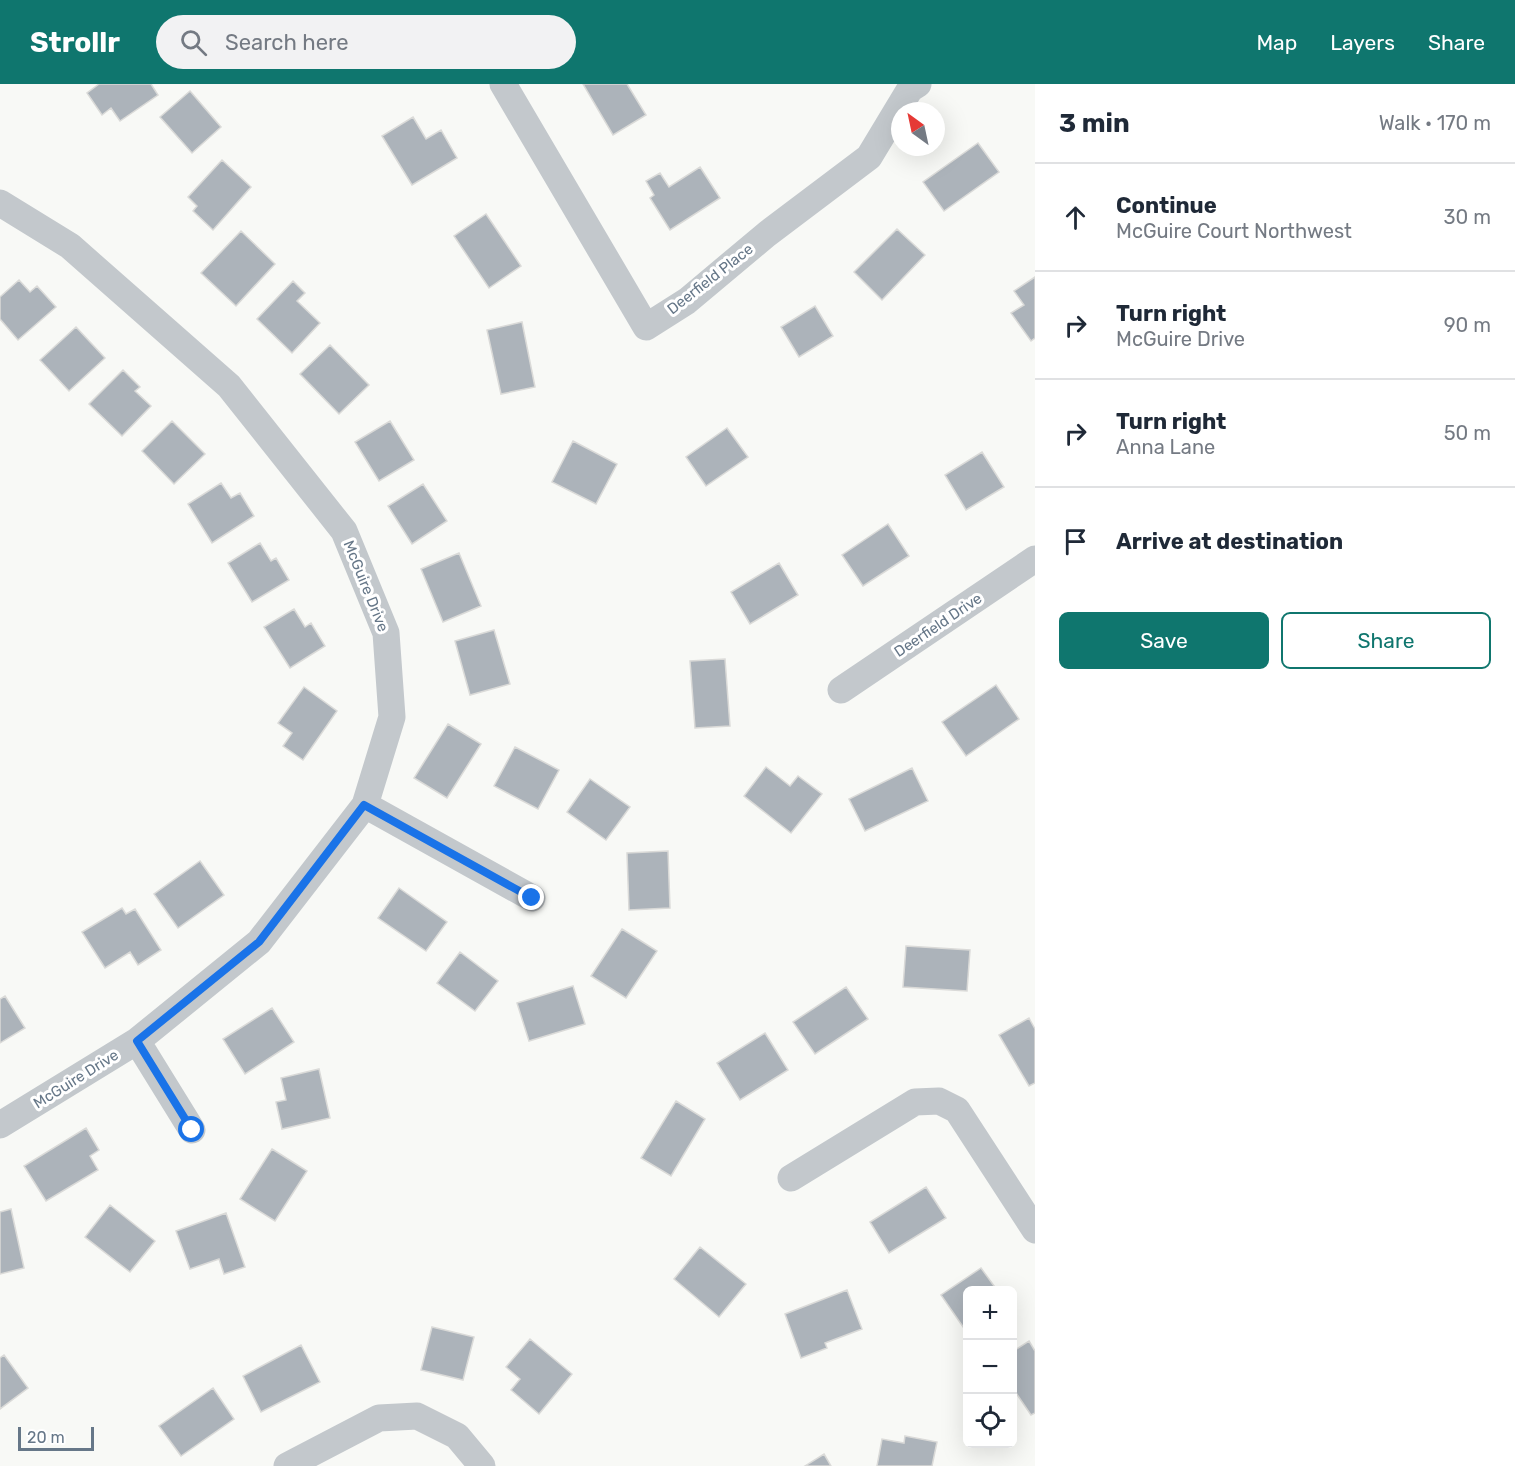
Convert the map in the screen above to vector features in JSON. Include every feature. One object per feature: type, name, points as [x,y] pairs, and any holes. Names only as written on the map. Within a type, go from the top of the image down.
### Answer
[{"type":"street","name":"Deerfield Place","points":[[503,84],[646,327],[687,301],[767,234],[869,157],[910,89],[918,84]]},
{"type":"street","name":"McGuire Drive","points":[[0,203],[70,246],[229,386],[344,531],[386,633],[392,717],[364,805],[259,942],[137,1041],[0,1125]]},
{"type":"street","name":"Deerfield Drive","points":[[841,690],[1035,559]]},
{"type":"street","points":[[364,805],[532,898]]},
{"type":"street","points":[[137,1041],[192,1130]]},
{"type":"street","points":[[790,1178],[915,1102],[939,1101],[957,1110],[1035,1230]]},
{"type":"street","points":[[287,1466],[379,1418],[417,1416],[457,1436],[483,1466]]},
{"type":"building","points":[[99,84],[151,84],[158,95],[120,121],[111,108],[102,115],[87,93]]},
{"type":"building","points":[[583,84],[627,84],[646,115],[613,135]]},
{"type":"building","points":[[190,91],[221,127],[192,153],[160,117]]},
{"type":"building","points":[[413,117],[426,139],[441,130],[457,158],[412,185],[382,136]]},
{"type":"building","points":[[978,143],[999,172],[944,211],[923,182]]},
{"type":"building","points":[[222,160],[251,187],[213,230],[193,211],[197,206],[188,197]]},
{"type":"building","points":[[700,167],[720,198],[670,230],[650,198],[654,195],[646,181],[660,173],[669,187]]},
{"type":"building","points":[[486,214],[521,266],[489,288],[454,236]]},
{"type":"building","points":[[897,229],[925,255],[882,300],[854,272]]},
{"type":"building","points":[[241,231],[275,264],[236,306],[201,273]]},
{"type":"building","points":[[1035,277],[1035,338],[1031,341],[1011,313],[1024,305],[1014,291]]},
{"type":"building","points":[[19,280],[30,292],[37,286],[56,307],[18,340],[0,319],[0,297]]},
{"type":"building","points":[[293,281],[305,293],[297,301],[320,323],[292,353],[257,319]]},
{"type":"building","points":[[815,306],[833,336],[799,357],[781,327]]},
{"type":"building","points":[[522,322],[535,387],[501,394],[487,330]]},
{"type":"building","points":[[76,327],[105,358],[69,391],[40,360]]},
{"type":"building","points":[[330,345],[369,385],[339,414],[300,374]]},
{"type":"building","points":[[123,370],[140,387],[135,391],[151,406],[122,436],[89,404]]},
{"type":"building","points":[[172,421],[205,454],[174,484],[142,451]]},
{"type":"building","points":[[390,421],[414,460],[379,481],[355,442]]},
{"type":"building","points":[[727,428],[748,457],[706,486],[686,457]]},
{"type":"building","points":[[573,441],[617,464],[596,504],[552,482]]},
{"type":"building","points":[[982,452],[1004,487],[966,510],[945,475]]},
{"type":"building","points":[[221,483],[231,498],[240,493],[254,516],[212,543],[188,504]]},
{"type":"building","points":[[423,484],[447,521],[412,544],[388,506]]},
{"type":"building","points":[[888,524],[909,556],[863,586],[842,555]]},
{"type":"building","points":[[260,543],[271,561],[276,558],[289,580],[252,602],[228,563]]},
{"type":"building","points":[[459,553],[481,606],[443,622],[421,569]]},
{"type":"building","points":[[779,563],[798,595],[750,624],[731,592]]},
{"type":"building","points":[[294,609],[305,627],[311,623],[325,646],[290,668],[264,627]]},
{"type":"building","points":[[494,630],[510,684],[470,695],[455,641]]},
{"type":"building","points":[[725,659],[730,726],[695,728],[690,661]]},
{"type":"building","points":[[996,685],[1019,719],[966,756],[942,722]]},
{"type":"building","points":[[304,687],[337,711],[303,760],[283,746],[292,733],[278,723]]},
{"type":"building","points":[[448,724],[481,744],[447,798],[414,778]]},
{"type":"building","points":[[515,747],[559,770],[538,809],[494,786]]},
{"type":"building","points":[[766,767],[790,786],[798,776],[822,794],[791,833],[744,796]]},
{"type":"building","points":[[912,768],[928,801],[865,831],[849,799]]},
{"type":"building","points":[[590,779],[630,807],[606,840],[567,812]]},
{"type":"building","points":[[668,851],[670,908],[629,910],[627,853]]},
{"type":"building","points":[[200,861],[224,895],[178,928],[154,894]]},
{"type":"building","points":[[399,888],[447,922],[426,951],[378,918]]},
{"type":"building","points":[[122,908],[126,914],[135,909],[161,950],[138,965],[130,952],[105,968],[82,932]]},
{"type":"building","points":[[622,929],[657,951],[626,998],[591,976]]},
{"type":"building","points":[[906,946],[970,950],[967,991],[903,987]]},
{"type":"building","points":[[460,952],[498,981],[475,1011],[437,983]]},
{"type":"building","points":[[573,986],[585,1024],[529,1041],[517,1003]]},
{"type":"building","points":[[846,987],[868,1019],[815,1054],[793,1022]]},
{"type":"building","points":[[5,996],[25,1028],[0,1043],[0,999]]},
{"type":"building","points":[[272,1008],[294,1042],[245,1074],[223,1039]]},
{"type":"building","points":[[1029,1018],[1035,1029],[1035,1083],[1029,1086],[999,1035]]},
{"type":"building","points":[[765,1033],[788,1070],[740,1100],[717,1063]]},
{"type":"building","points":[[319,1069],[330,1118],[282,1129],[276,1102],[286,1100],[281,1078]]},
{"type":"building","points":[[676,1101],[705,1119],[671,1176],[641,1158]]},
{"type":"building","points":[[86,1128],[99,1150],[90,1156],[98,1170],[46,1201],[24,1166]]},
{"type":"building","points":[[272,1149],[307,1171],[275,1221],[240,1199]]},
{"type":"building","points":[[926,1187],[946,1218],[889,1253],[870,1222]]},
{"type":"building","points":[[110,1205],[155,1241],[130,1272],[85,1237]]},
{"type":"building","points":[[11,1209],[24,1268],[0,1274],[0,1212]]},
{"type":"building","points":[[226,1213],[245,1267],[224,1274],[219,1259],[190,1269],[176,1231]]},
{"type":"building","points":[[700,1247],[746,1284],[719,1317],[674,1279]]},
{"type":"building","points":[[981,1268],[994,1286],[963,1286],[963,1327],[941,1295]]},
{"type":"building","points":[[847,1290],[862,1329],[825,1343],[827,1348],[801,1358],[785,1314]]},
{"type":"building","points":[[432,1327],[474,1337],[463,1380],[421,1370]]},
{"type":"building","points":[[530,1339],[572,1374],[539,1414],[511,1390],[520,1379],[506,1367]]},
{"type":"building","points":[[1029,1341],[1035,1351],[1035,1413],[1031,1415],[1017,1394],[1017,1349]]},
{"type":"building","points":[[301,1345],[320,1382],[261,1412],[243,1376]]},
{"type":"building","points":[[4,1355],[28,1388],[0,1409],[0,1358]]},
{"type":"building","points":[[213,1388],[234,1419],[181,1456],[159,1426]]},
{"type":"building","points":[[905,1436],[937,1442],[932,1466],[877,1466],[882,1439],[904,1443]]},
{"type":"building","points":[[824,1454],[831,1466],[805,1466]]},
{"type":"route","points":[[192,1130],[137,1041],[259,942],[364,805],[532,898]]}]
